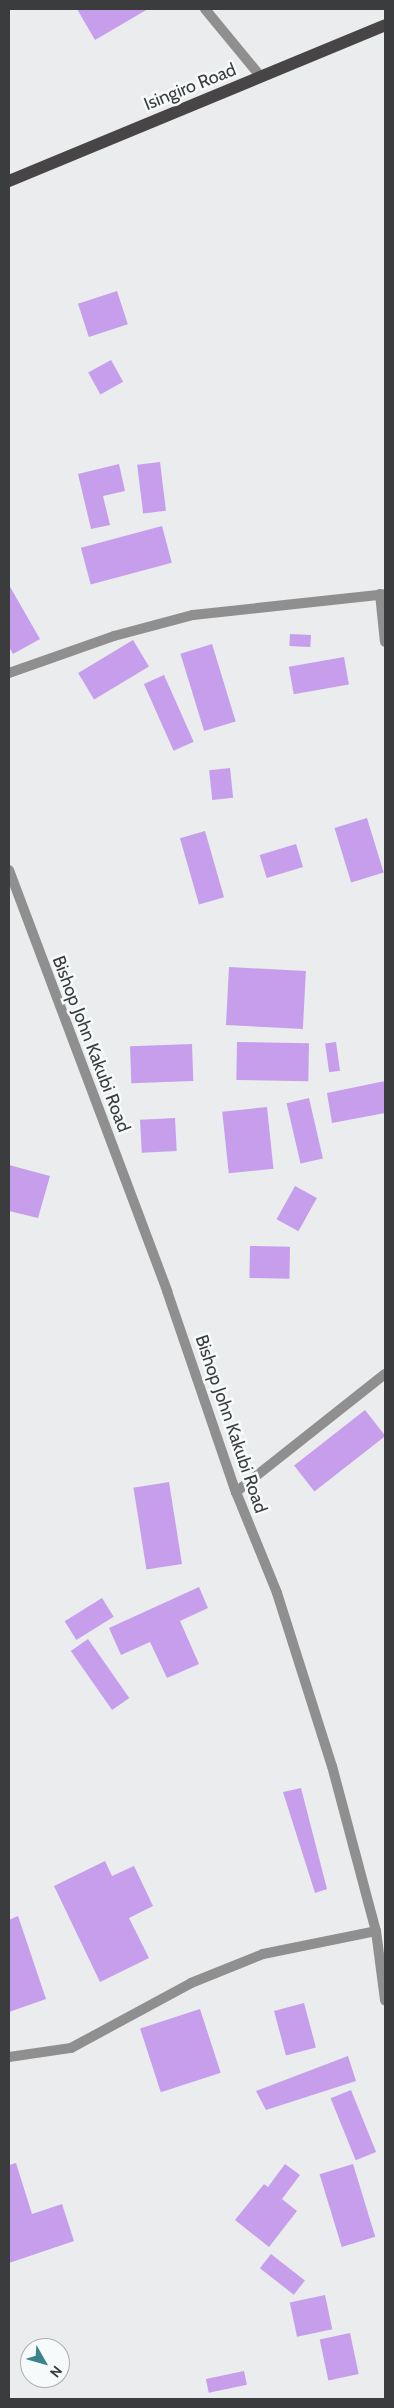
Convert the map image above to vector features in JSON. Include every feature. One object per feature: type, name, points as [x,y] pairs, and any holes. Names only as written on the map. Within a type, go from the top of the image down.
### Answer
[{"type":"main road","name":"Isingiro Road","points":[[9,181],[385,26]]},
{"type":"street","points":[[205,9],[261,77]]},
{"type":"street","points":[[9,674],[114,636],[193,615],[383,594],[385,642]]},
{"type":"street","name":"Bishop John Kakubi Road","points":[[9,870],[167,1291],[236,1492],[277,1593],[323,1739],[376,1931],[385,2000]]},
{"type":"street","points":[[236,1492],[385,1374]]},
{"type":"street","points":[[9,2057],[70,2048],[118,2025],[191,1984],[263,1954],[376,1931]]},
{"type":"building","points":[[77,9],[148,9],[95,40]]},
{"type":"building","points":[[117,291],[128,324],[89,337],[78,304]]},
{"type":"building","points":[[111,360],[123,382],[100,394],[88,373]]},
{"type":"building","points":[[160,462],[166,511],[143,513],[137,465]]},
{"type":"building","points":[[119,464],[125,491],[103,496],[110,525],[91,529],[78,474]]},
{"type":"building","points":[[162,526],[172,563],[91,584],[81,548]]},
{"type":"building","points":[[9,585],[40,639],[13,654],[9,647]]},
{"type":"building","points":[[290,634],[311,635],[310,647],[289,646]]},
{"type":"building","points":[[133,640],[149,667],[94,700],[78,673]]},
{"type":"building","points":[[212,644],[236,721],[204,731],[180,654]]},
{"type":"building","points":[[344,657],[349,685],[294,694],[289,667]]},
{"type":"building","points":[[164,675],[194,742],[174,751],[144,684]]},
{"type":"building","points":[[230,768],[233,798],[212,800],[209,770]]},
{"type":"building","points":[[367,818],[384,873],[351,882],[334,828]]},
{"type":"building","points":[[205,831],[224,897],[199,904],[180,838]]},
{"type":"building","points":[[296,844],[303,867],[267,878],[260,855]]},
{"type":"building","points":[[229,967],[306,971],[303,1029],[226,1025]]},
{"type":"building","points":[[237,1042],[309,1043],[308,1081],[236,1080]]},
{"type":"building","points":[[336,1042],[340,1071],[329,1072],[325,1044]]},
{"type":"building","points":[[192,1044],[193,1081],[131,1083],[130,1046]]},
{"type":"building","points":[[385,1081],[385,1113],[332,1123],[327,1093]]},
{"type":"building","points":[[309,1098],[323,1158],[301,1164],[287,1103]]},
{"type":"building","points":[[267,1107],[273,1169],[229,1173],[222,1112]]},
{"type":"building","points":[[175,1118],[177,1151],[142,1153],[140,1120]]},
{"type":"building","points":[[9,1165],[50,1176],[38,1218],[9,1211]]},
{"type":"building","points":[[295,1186],[317,1198],[298,1231],[277,1219]]},
{"type":"building","points":[[250,1246],[290,1247],[289,1279],[249,1278]]},
{"type":"building","points":[[365,1410],[385,1436],[314,1491],[294,1465]]},
{"type":"building","points":[[169,1482],[182,1564],[146,1570],[133,1488]]},
{"type":"building","points":[[199,1587],[208,1608],[180,1621],[199,1664],[167,1678],[150,1642],[121,1655],[109,1628]]},
{"type":"building","points":[[102,1598],[114,1617],[76,1640],[65,1621]]},
{"type":"building","points":[[88,1639],[129,1698],[112,1710],[71,1651]]},
{"type":"building","points":[[301,1788],[327,1889],[315,1893],[283,1792]]},
{"type":"building","points":[[105,1861],[112,1876],[134,1866],[153,1906],[129,1918],[149,1958],[100,1982],[54,1886]]},
{"type":"building","points":[[18,1916],[46,1999],[9,2012],[9,1920]]},
{"type":"building","points":[[304,2003],[316,2047],[286,2055],[274,2011]]},
{"type":"building","points":[[200,2009],[221,2073],[161,2092],[140,2028]]},
{"type":"building","points":[[348,2056],[356,2081],[266,2110],[256,2091]]},
{"type":"building","points":[[351,2090],[376,2152],[356,2160],[331,2098]]},
{"type":"building","points":[[16,2163],[32,2214],[62,2204],[74,2241],[9,2263],[9,2165]]},
{"type":"building","points":[[285,2164],[300,2175],[282,2199],[297,2211],[269,2247],[235,2220],[264,2184],[268,2187]]},
{"type":"building","points":[[353,2164],[375,2237],[342,2247],[320,2174]]},
{"type":"building","points":[[271,2254],[305,2280],[294,2295],[260,2268]]},
{"type":"building","points":[[325,2295],[332,2329],[297,2337],[290,2302]]},
{"type":"building","points":[[350,2333],[359,2374],[328,2381],[320,2339]]},
{"type":"building","points":[[244,2371],[247,2385],[209,2393],[206,2379]]}]
